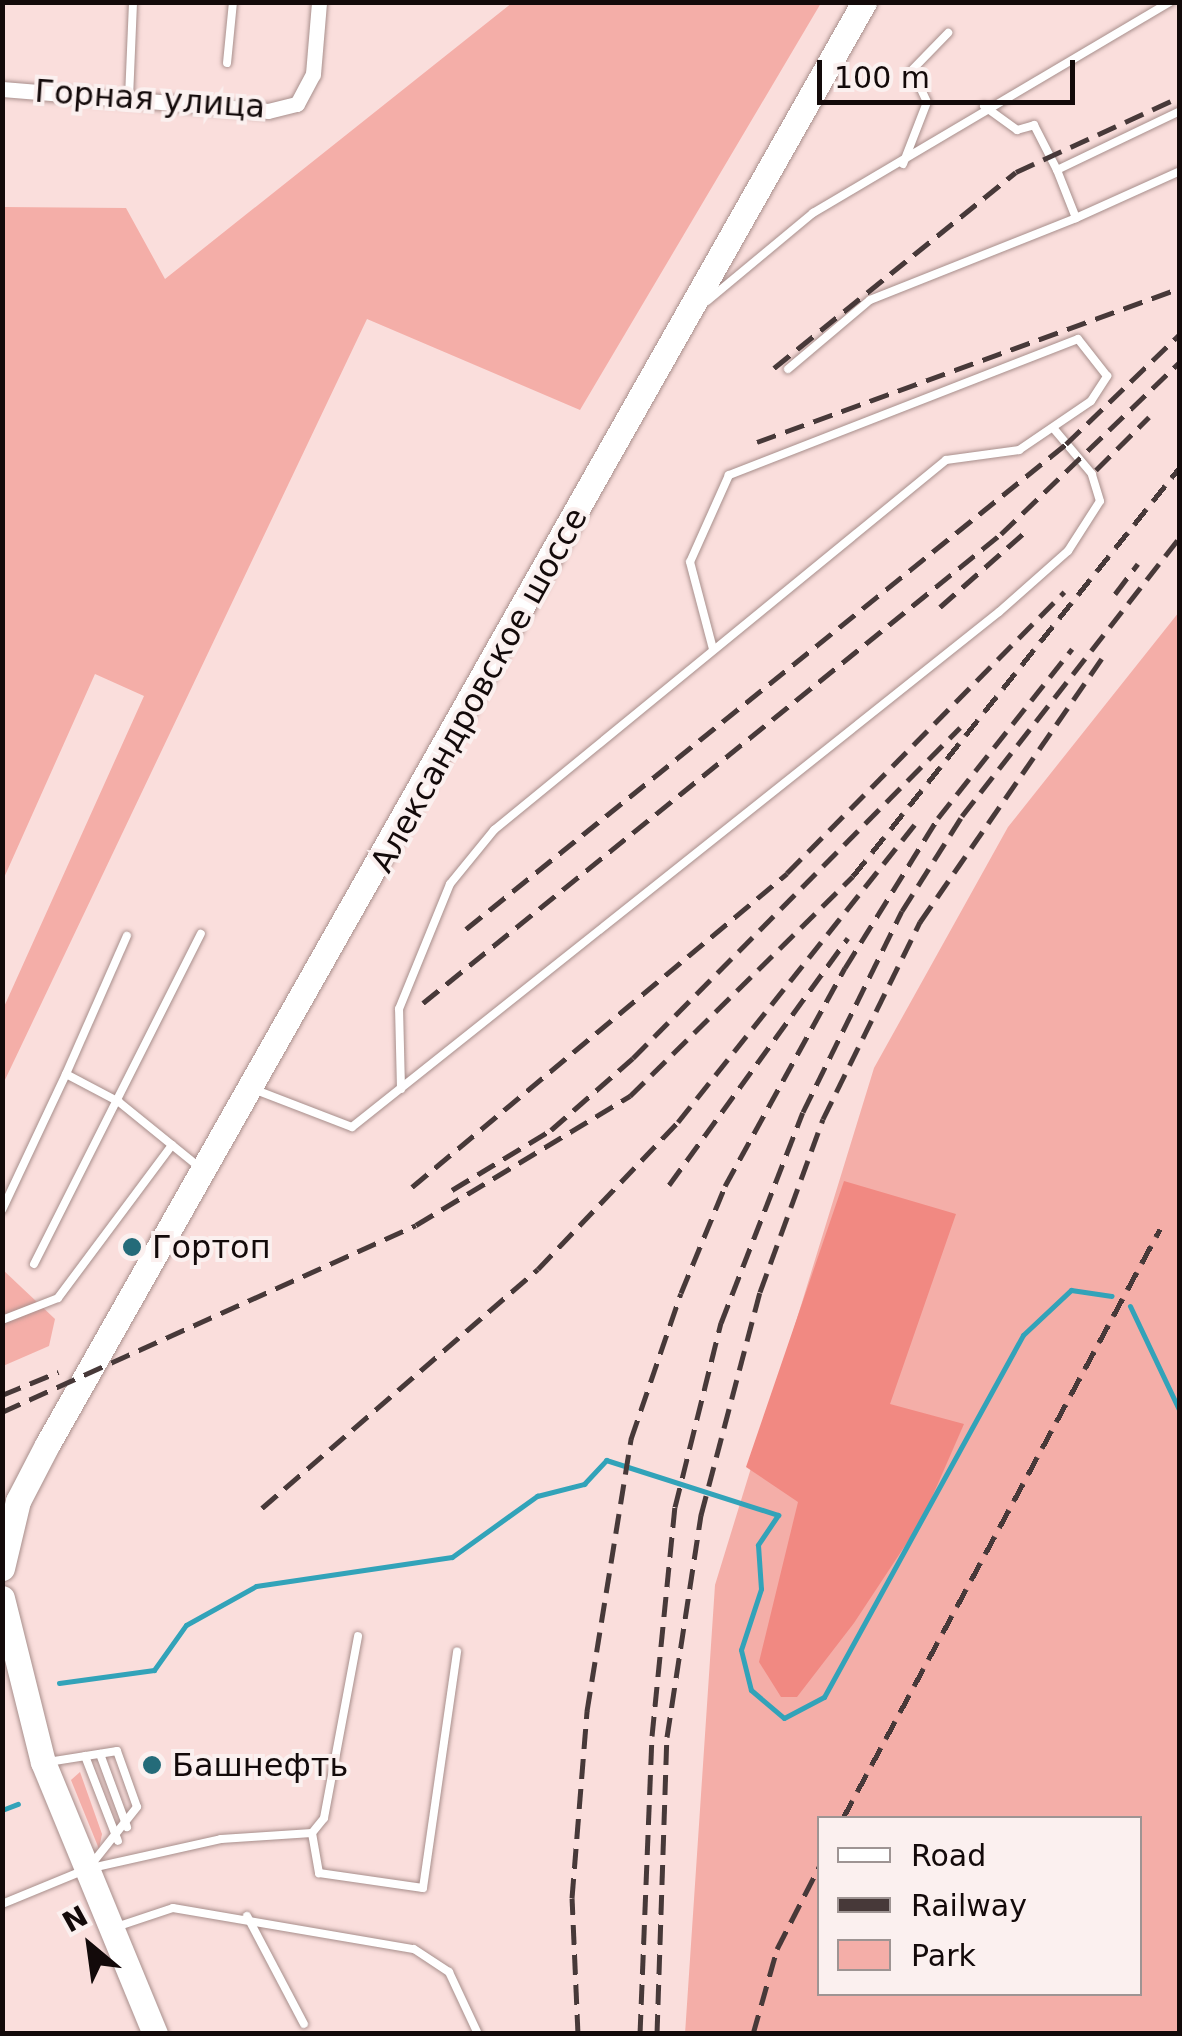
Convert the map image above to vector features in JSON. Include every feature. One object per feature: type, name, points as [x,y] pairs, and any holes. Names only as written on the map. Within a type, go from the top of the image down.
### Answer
[{"type":"main road","name":"Александровское шоссе","points":[[2,1568],[18,1501],[254,1089],[864,2]]},
{"type":"main road","points":[[3,1614],[43,1762],[155,2034]]},
{"type":"street","name":"Горная улица","points":[[2,89],[268,111],[297,104],[313,74],[320,2]]},
{"type":"lane","points":[[129,100],[132,2]]},
{"type":"lane","points":[[227,64],[233,2]]},
{"type":"lane","points":[[688,317],[813,214],[902,169],[984,106],[1170,2]]},
{"type":"lane","points":[[902,169],[927,102],[912,70],[948,32]]},
{"type":"lane","points":[[984,106],[1017,130],[1034,125],[1076,218]]},
{"type":"lane","points":[[1057,170],[1180,111]]},
{"type":"lane","points":[[788,368],[870,300],[1076,218],[1180,171]]},
{"type":"lane","points":[[402,1089],[399,1009],[450,884],[494,830],[946,460],[1019,450],[1054,429],[1107,376],[1078,339],[729,475],[690,562],[713,649]]},
{"type":"lane","points":[[254,1089],[352,1127],[1068,551],[1100,500],[1092,474],[1054,429]]},
{"type":"lane","points":[[34,1264],[119,1102],[200,934]]},
{"type":"lane","points":[[2,1210],[126,936]]},
{"type":"lane","points":[[66,1074],[119,1102],[206,1173]]},
{"type":"lane","points":[[2,1320],[58,1298],[172,1145]]},
{"type":"lane","points":[[358,1636],[324,1818],[312,1834],[318,1873],[423,1888],[457,1652]]},
{"type":"lane","points":[[43,1762],[118,1751],[137,1806],[118,1842],[87,1869]]},
{"type":"lane","points":[[100,1754],[127,1827]]},
{"type":"lane","points":[[86,1756],[118,1842]]},
{"type":"lane","points":[[2,1904],[87,1869],[221,1839],[312,1834]]},
{"type":"lane","points":[[112,1928],[173,1908],[247,1916],[414,1949],[450,1972],[478,2034]]},
{"type":"lane","points":[[247,1916],[304,2024]]},
{"type":"green space","points":[[513,2],[821,3],[580,410],[367,319],[3,1084],[3,1009],[144,696],[95,674],[3,880],[3,207],[126,208],[165,279]]},
{"type":"green space","points":[[1179,612],[1179,2033],[685,2034],[715,1585],[874,1068],[1008,827]]},
{"type":"green space","points":[[2,1269],[55,1319],[49,1346],[3,1366]]},
{"type":"green space","points":[[80,1772],[102,1834],[99,1849],[71,1780]]},
{"type":"shaded area","points":[[844,1181],[956,1214],[890,1404],[964,1424],[922,1520],[854,1623],[797,1697],[781,1697],[759,1662],[798,1502],[746,1467]]},
{"type":"waterway","points":[[59,1683],[154,1670],[186,1625],[256,1586],[452,1557],[537,1496],[584,1484],[606,1460],[778,1515],[758,1545],[761,1589],[741,1650],[751,1690],[784,1718],[824,1697],[1023,1335],[1071,1290],[1112,1296]]},
{"type":"waterway","points":[[1130,1306],[1180,1412]]},
{"type":"waterway","points":[[2,1810],[18,1804]]},
{"type":"railway","points":[[774,368],[1016,172],[1180,97]]},
{"type":"railway","points":[[757,442],[1180,288]]},
{"type":"railway","points":[[466,929],[1066,444],[1180,334]]},
{"type":"railway","points":[[423,1003],[1001,534],[1180,362]]},
{"type":"railway","points":[[1096,470],[1149,417]]},
{"type":"railway","points":[[2,1412],[416,1225],[630,1096],[853,876],[1180,467]]},
{"type":"railway","points":[[940,607],[1024,533]]},
{"type":"railway","points":[[640,2034],[652,1736],[675,1507],[721,1323],[803,1112],[902,911],[962,816],[1180,537]]},
{"type":"railway","points":[[1115,594],[1138,564]]},
{"type":"railway","points":[[412,1187],[787,873],[1064,592]]},
{"type":"railway","points":[[578,2034],[572,1898],[587,1711],[631,1439],[681,1293],[725,1186],[845,968],[938,818],[1072,649]]},
{"type":"railway","points":[[657,2034],[667,1737],[701,1515],[760,1292],[823,1119],[920,922],[1105,654]]},
{"type":"railway","points":[[452,1190],[551,1130],[633,1058],[960,727]]},
{"type":"railway","points":[[262,1508],[538,1269],[678,1122],[915,824]]},
{"type":"railway","points":[[669,1185],[848,938]]},
{"type":"railway","points":[[844,1816],[1160,1229]]},
{"type":"railway","points":[[2,1395],[58,1372]]},
{"type":"railway","points":[[753,2034],[777,1949],[817,1871]]},
{"type":"place","name":"Гортоп","points":[[132,1247]]},
{"type":"place","name":"Башнефть","points":[[152,1765]]}]
